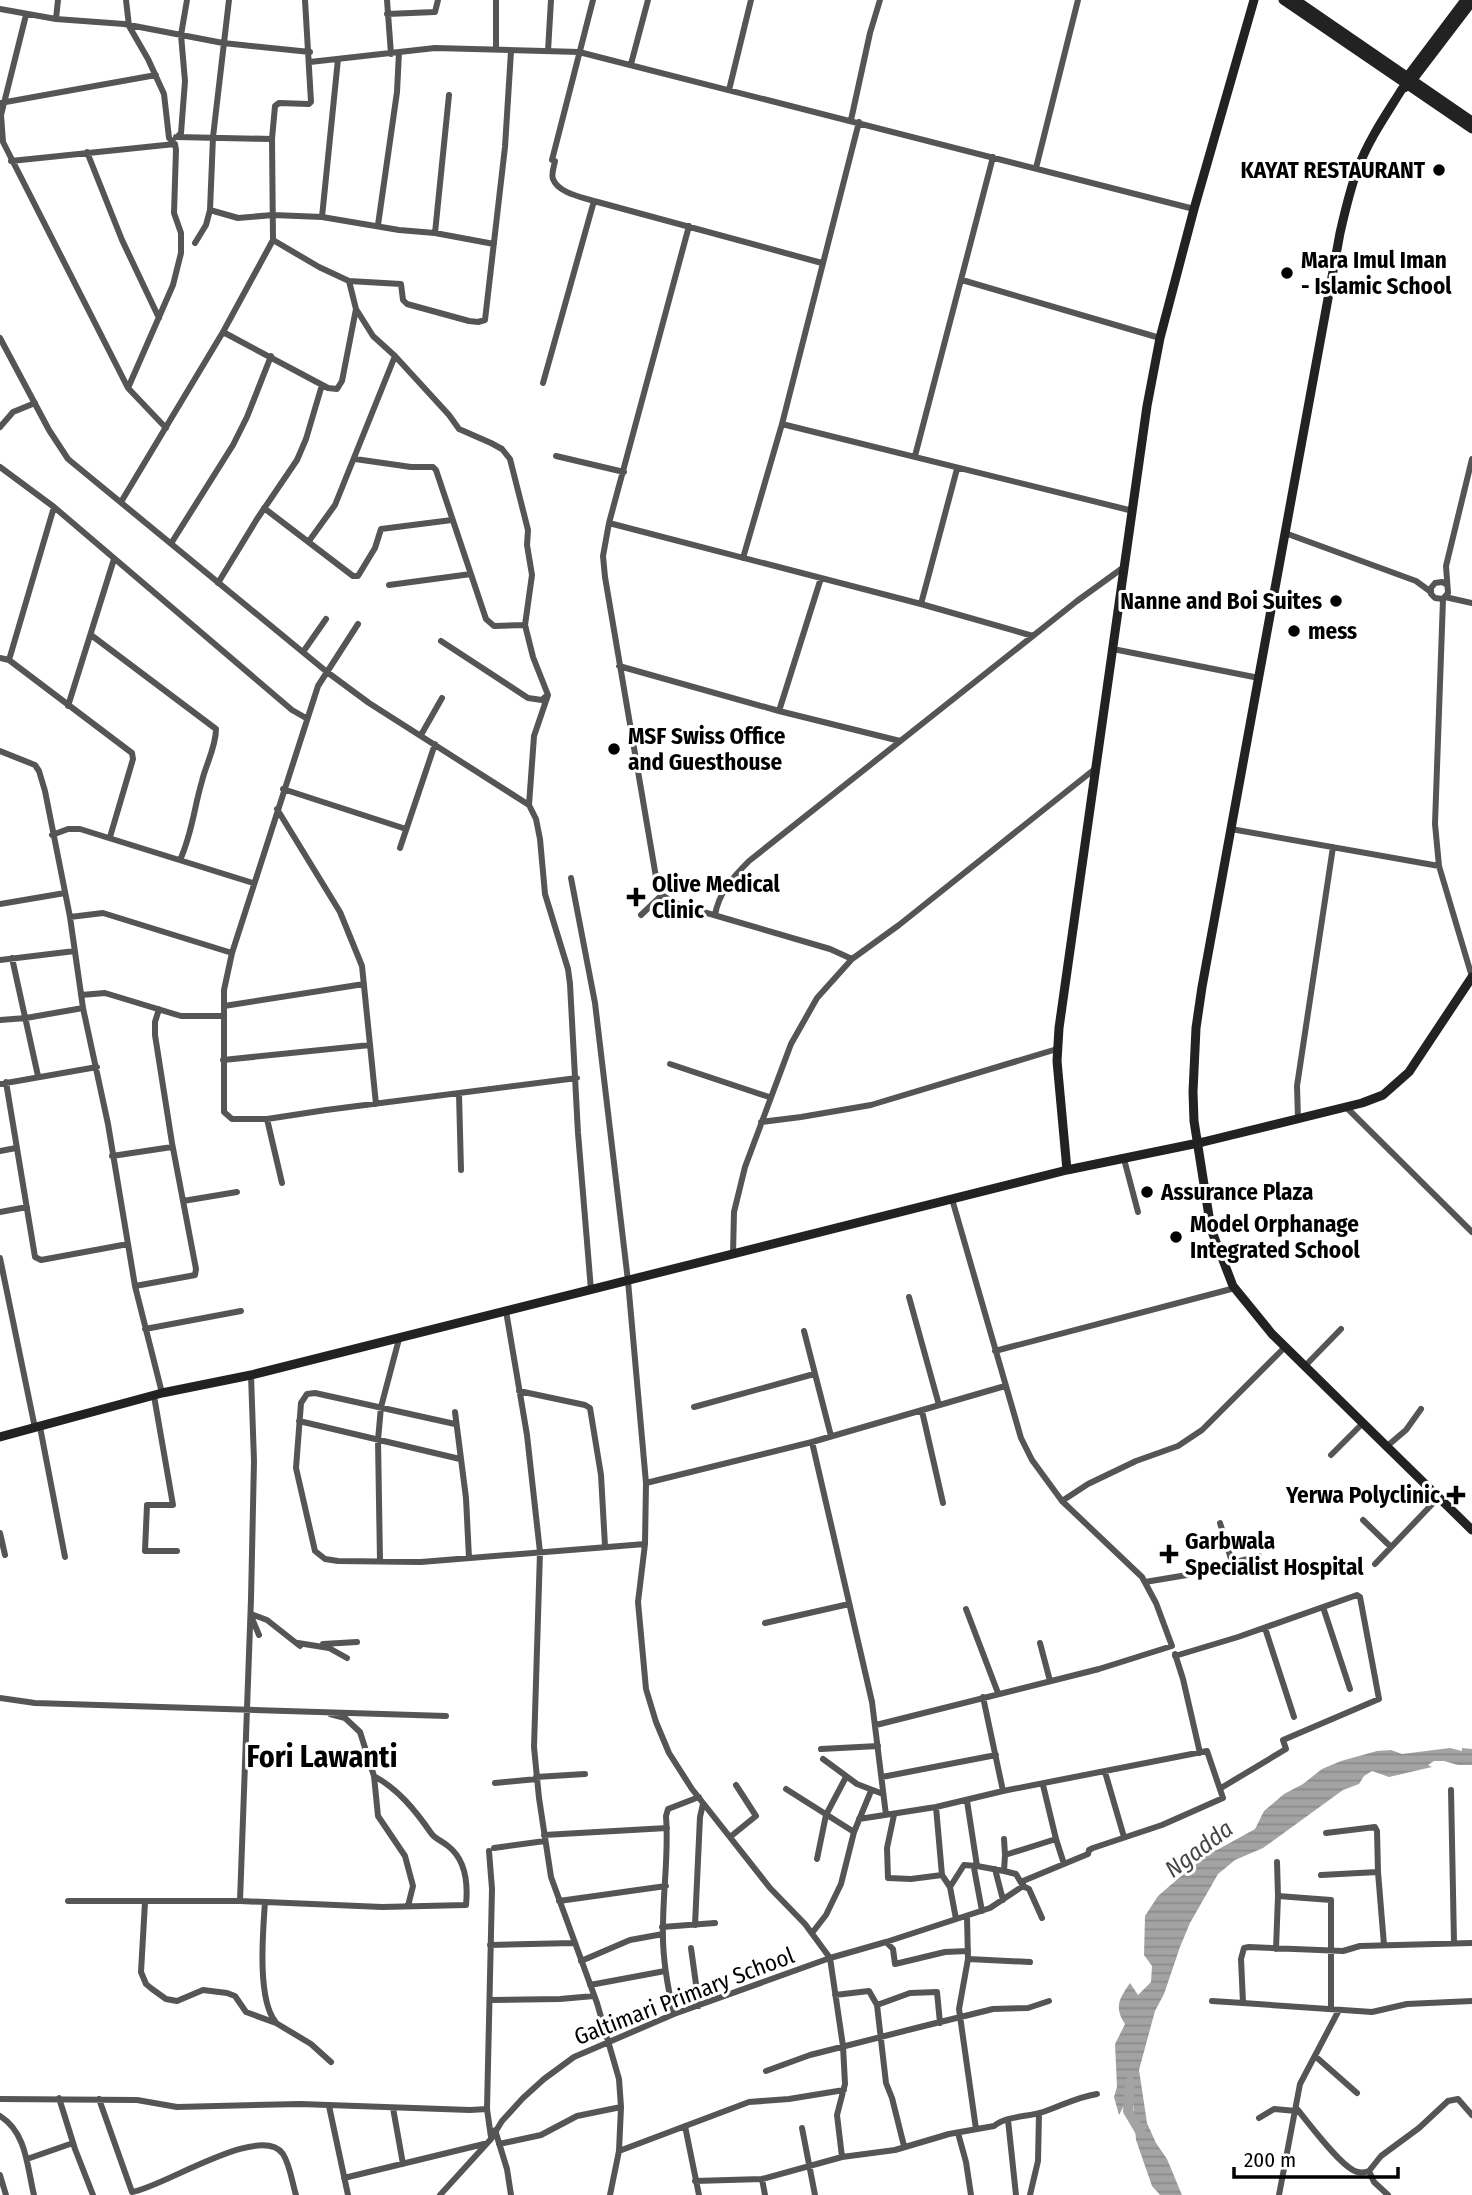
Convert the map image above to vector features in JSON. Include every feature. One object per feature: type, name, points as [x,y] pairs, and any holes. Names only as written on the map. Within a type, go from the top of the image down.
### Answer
[{"type":"street","points":[[56,19],[58,0]]},
{"type":"street","points":[[126,0],[129,26],[164,94],[169,138],[176,140]]},
{"type":"street","points":[[128,388],[173,285],[181,253],[181,233],[174,214],[176,140],[181,133],[185,81],[181,35],[187,0]]},
{"type":"street","points":[[195,243],[206,225],[210,209],[213,137],[229,0]]},
{"type":"street","points":[[121,502],[223,332],[273,240],[272,139],[275,106],[279,103],[312,102],[305,0]]},
{"type":"street","points":[[378,225],[391,137],[395,53],[387,0]]},
{"type":"street","points":[[387,13],[435,12],[438,0]]},
{"type":"street","points":[[496,0],[496,49]]},
{"type":"street","points":[[548,51],[551,0]]},
{"type":"street","points":[[593,0],[552,160],[555,161],[552,177],[555,183],[564,190],[594,201],[822,263]]},
{"type":"street","points":[[631,65],[648,0]]},
{"type":"street","points":[[729,90],[751,0]]},
{"type":"street","points":[[851,120],[880,0]]},
{"type":"street","points":[[1036,168],[1078,0]]},
{"type":"street","points":[[1067,1170],[1057,1049],[1064,982],[1147,406],[1160,338],[1254,0]]},
{"type":"street","points":[[1283,0],[1391,75],[1472,121]]},
{"type":"street","points":[[1296,0],[1472,129]]},
{"type":"street","points":[[1465,0],[1406,83],[1370,142],[1358,167],[1349,198],[1285,533],[1196,1028],[1192,1092],[1211,1229],[1234,1288],[1256,1317],[1285,1347],[1438,1498],[1470,1524]]},
{"type":"street","points":[[1406,83],[1472,2]]},
{"type":"street","points":[[0,9],[56,19],[129,26],[223,43],[310,52]]},
{"type":"street","points":[[26,15],[3,103],[3,142],[128,388],[166,428]]},
{"type":"street","points":[[310,62],[435,48],[579,52],[1194,209]]},
{"type":"street","points":[[273,240],[349,281],[401,284],[403,300],[407,304],[478,322],[485,320],[505,147],[511,51]]},
{"type":"street","points":[[322,217],[338,59]]},
{"type":"street","points":[[3,103],[156,75]]},
{"type":"street","points":[[1391,75],[1394,104]]},
{"type":"street","points":[[435,233],[449,95]]},
{"type":"street","points":[[743,558],[782,424],[859,122]]},
{"type":"street","points":[[11,161],[176,140],[213,137],[235,140],[272,139]]},
{"type":"street","points":[[87,152],[122,240],[159,318]]},
{"type":"street","points":[[915,456],[993,157]]},
{"type":"street","points":[[543,383],[594,201]]},
{"type":"street","points":[[210,209],[238,218],[273,215],[322,217],[494,244]]},
{"type":"street","points":[[689,226],[609,523],[603,556],[619,666],[657,883],[662,895],[676,904],[830,949],[852,959]]},
{"type":"street","points":[[962,280],[1160,338]]},
{"type":"street","points":[[349,281],[356,309],[373,336],[395,356],[459,429],[502,449],[510,459],[528,530],[527,545],[532,575],[525,625],[548,695],[534,736],[529,804]]},
{"type":"street","points":[[223,332],[323,385],[337,389],[342,382],[356,309]]},
{"type":"street","points":[[0,338],[49,430],[68,459],[327,672],[369,703],[529,804],[537,819],[545,894],[568,969],[591,1290]]},
{"type":"street","points":[[172,542],[233,445],[271,356]]},
{"type":"street","points":[[309,541],[335,505],[395,356]]},
{"type":"street","points":[[218,583],[297,460],[323,385]]},
{"type":"street","points":[[0,427],[13,412],[35,403]]},
{"type":"street","points":[[782,424],[1133,511]]},
{"type":"street","points":[[556,456],[624,472]]},
{"type":"street","points":[[355,459],[411,467],[433,467],[489,623],[495,626],[525,625]]},
{"type":"street","points":[[0,1437],[158,1395],[399,1339],[1067,1170],[1200,1143],[1346,1107],[1383,1095],[1400,1081],[1416,1062],[1472,977],[1439,866],[1435,824],[1439,597],[1472,459]]},
{"type":"street","points":[[0,467],[54,507],[292,710],[306,718]]},
{"type":"street","points":[[921,604],[957,469]]},
{"type":"street","points":[[9,660],[54,507]]},
{"type":"street","points":[[264,508],[353,576],[358,576],[375,548],[381,529],[452,520]]},
{"type":"street","points":[[609,523],[1033,636]]},
{"type":"street","points":[[1285,533],[1416,582],[1439,597],[1468,602]]},
{"type":"street","points":[[68,706],[114,559]]},
{"type":"street","points":[[715,915],[718,902],[730,881],[749,861],[1125,565]]},
{"type":"street","points":[[389,585],[471,575]]},
{"type":"street","points":[[779,711],[821,578]]},
{"type":"street","points":[[1416,582],[1442,585],[1468,602]]},
{"type":"street","points":[[1439,597],[1431,588],[1442,585]]},
{"type":"street","points":[[303,652],[326,620]]},
{"type":"street","points":[[358,624],[318,686],[232,953],[224,990],[224,1112],[232,1119],[267,1119],[577,1078]]},
{"type":"street","points":[[91,635],[216,729],[216,739],[202,780],[187,845],[180,860]]},
{"type":"street","points":[[441,641],[528,698],[542,700],[548,695]]},
{"type":"street","points":[[1113,649],[1259,678]]},
{"type":"street","points":[[0,658],[9,660],[132,753],[133,758],[110,837]]},
{"type":"street","points":[[619,666],[779,711],[900,741]]},
{"type":"street","points":[[421,735],[442,698]]},
{"type":"street","points":[[400,848],[435,744]]},
{"type":"street","points":[[0,751],[35,765],[39,771],[70,917],[83,1007],[97,1066],[135,1286],[158,1395],[173,1505],[147,1505],[145,1551],[177,1551]]},
{"type":"street","points":[[733,1254],[734,1212],[745,1167],[790,1044],[817,998],[852,959],[899,925],[1096,768]]},
{"type":"street","points":[[283,789],[406,829]]},
{"type":"street","points":[[277,809],[340,912],[362,966],[376,1104]]},
{"type":"street","points":[[52,835],[68,829],[80,829],[253,883]]},
{"type":"street","points":[[1231,829],[1439,866]]},
{"type":"street","points":[[1298,1118],[1297,1086],[1333,848]]},
{"type":"street","points":[[571,878],[596,1003],[628,1281],[646,1483],[645,1544],[638,1602],[646,1689],[669,1753],[701,1800],[770,1888],[812,1933],[830,1958],[843,2046],[844,2090],[838,2115],[842,2157]]},
{"type":"street","points":[[0,904],[65,893]]},
{"type":"street","points":[[641,915],[662,895]]},
{"type":"street","points":[[70,917],[103,913],[232,953]]},
{"type":"street","points":[[0,960],[75,950]]},
{"type":"street","points":[[12,958],[38,1076]]},
{"type":"street","points":[[224,1006],[364,984]]},
{"type":"street","points":[[81,995],[105,993],[181,1016],[223,1016]]},
{"type":"street","points":[[0,1020],[83,1007]]},
{"type":"street","points":[[135,1286],[195,1275],[196,1269],[172,1147],[155,1035],[159,1009]]},
{"type":"street","points":[[223,1060],[370,1045]]},
{"type":"street","points":[[761,1122],[871,1105],[1057,1049]]},
{"type":"street","points":[[670,1064],[769,1097]]},
{"type":"street","points":[[97,1066],[3,1083],[35,1257],[41,1260],[128,1244]]},
{"type":"street","points":[[459,1094],[461,1170]]},
{"type":"street","points":[[1346,1107],[1472,1231]]},
{"type":"street","points":[[267,1119],[282,1183]]},
{"type":"street","points":[[112,1156],[172,1147]]},
{"type":"street","points":[[0,1151],[16,1148]]},
{"type":"street","points":[[1124,1159],[1138,1212]]},
{"type":"street","points":[[183,1201],[237,1192]]},
{"type":"street","points":[[952,1199],[1021,1438],[1032,1460],[1062,1501],[1145,1582],[1183,1679],[1200,1752]]},
{"type":"street","points":[[0,1212],[27,1207]]},
{"type":"street","points":[[0,1258],[65,1557]]},
{"type":"street","points":[[995,1351],[1234,1288]]},
{"type":"street","points":[[909,1297],[939,1405]]},
{"type":"street","points":[[145,1329],[241,1311]]},
{"type":"street","points":[[506,1311],[527,1435],[540,1552],[534,1747],[537,1778],[551,1877],[594,1996],[619,2079],[619,2151],[610,2195]]},
{"type":"street","points":[[1305,1366],[1341,1329]]},
{"type":"street","points":[[804,1331],[831,1436]]},
{"type":"street","points":[[380,1561],[378,1440],[381,1407],[399,1339]]},
{"type":"street","points":[[1062,1501],[1088,1484],[1136,1461],[1178,1446],[1202,1430],[1285,1347]]},
{"type":"street","points":[[694,1407],[814,1374]]},
{"type":"street","points":[[240,1901],[251,1614],[254,1461],[251,1375]]},
{"type":"street","points":[[646,1483],[831,1436],[1005,1386]]},
{"type":"street","points":[[519,1391],[590,1408],[601,1475],[605,1546]]},
{"type":"street","points":[[455,1424],[315,1393],[307,1394],[301,1404],[296,1468],[315,1551],[325,1559],[422,1562],[645,1544]]},
{"type":"street","points":[[1386,1447],[1406,1430],[1420,1409]]},
{"type":"street","points":[[922,1411],[943,1503]]},
{"type":"street","points":[[455,1412],[466,1498],[469,1558]]},
{"type":"street","points":[[299,1421],[460,1460]]},
{"type":"street","points":[[1331,1455],[1363,1423]]},
{"type":"street","points":[[812,1441],[876,1725],[886,1815]]},
{"type":"street","points":[[1375,1564],[1438,1498]]},
{"type":"street","points":[[1363,1520],[1391,1547]]},
{"type":"street","points":[[1220,1523],[1232,1562]]},
{"type":"street","points":[[0,1533],[5,1555]]},
{"type":"street","points":[[1145,1582],[1186,1575],[1259,1556]]},
{"type":"street","points":[[859,1819],[967,1801],[1003,1791],[1207,1751],[1221,1788],[1286,1749],[1283,1741],[1379,1699],[1360,1597],[1357,1595],[1175,1656]]},
{"type":"street","points":[[765,1623],[849,1604]]},
{"type":"street","points":[[1324,1607],[1350,1689]]},
{"type":"street","points":[[966,1609],[998,1693]]},
{"type":"street","points":[[251,1614],[259,1635]]},
{"type":"street","points":[[251,1614],[267,1620],[298,1644],[357,1642]]},
{"type":"street","points":[[1265,1628],[1294,1717]]},
{"type":"street","points":[[1040,1643],[1050,1681]]},
{"type":"street","points":[[314,1644],[338,1651],[347,1658]]},
{"type":"street","points":[[876,1725],[1099,1669],[1172,1646]]},
{"type":"street","points":[[983,1697],[1003,1791]]},
{"type":"street","points":[[0,1698],[35,1703],[446,1716]]},
{"type":"street","points":[[318,1711],[345,1718],[360,1732],[374,1776],[379,1816],[405,1856],[412,1886],[408,1906]]},
{"type":"street","points":[[821,1749],[878,1746]]},
{"type":"street","points":[[881,1777],[996,1755]]},
{"type":"street","points":[[823,1759],[846,1777],[871,1791],[883,1794]]},
{"type":"street","points":[[1105,1772],[1124,1837]]},
{"type":"street","points":[[495,1783],[585,1774]]},
{"type":"street","points":[[68,1901],[466,1905],[465,1873],[449,1846],[433,1837],[421,1817],[398,1792],[374,1776]]},
{"type":"street","points":[[817,1858],[826,1815],[846,1777]]},
{"type":"street","points":[[730,1837],[756,1816],[736,1785]]},
{"type":"street","points":[[1043,1785],[1064,1864]]},
{"type":"street","name":"Galtimari Primary School","points":[[440,2195],[509,2113],[544,2079],[574,2057],[674,2014],[830,1958],[982,1911],[1023,1886],[1023,1881],[1088,1854],[1089,1850],[1096,1846],[1162,1825],[1221,1800],[1221,1788]]},
{"type":"street","points":[[786,1789],[854,1832]]},
{"type":"street","points":[[1451,1790],[1454,1943]]},
{"type":"street","points":[[812,1933],[826,1915],[841,1884],[854,1832],[871,1791]]},
{"type":"street","points":[[674,2014],[665,1971],[663,1931],[666,1816],[668,1809],[701,1800]]},
{"type":"street","points":[[695,1925],[701,1800]]},
{"type":"street","points":[[967,1801],[977,1866],[974,1868],[982,1911]]},
{"type":"street","points":[[936,1807],[943,1875],[950,1887],[956,1919]]},
{"type":"street","points":[[894,1815],[887,1848],[888,1878],[911,1880],[943,1875]]},
{"type":"street","points":[[1326,1833],[1375,1827],[1384,1945]]},
{"type":"street","points":[[344,2178],[488,2141],[492,1850],[545,1838],[667,1828]]},
{"type":"street","points":[[1004,1839],[1004,1871]]},
{"type":"street","points":[[1005,1855],[1056,1839]]},
{"type":"street","points":[[1276,1949],[1277,1862]]},
{"type":"street","points":[[950,1887],[964,1865],[1016,1874],[1023,1886],[1029,1889],[1042,1918]]},
{"type":"street","points":[[995,1869],[1003,1900]]},
{"type":"street","points":[[1321,1875],[1378,1872]]},
{"type":"street","points":[[559,1901],[666,1886]]},
{"type":"street","points":[[1278,1896],[1331,1900],[1331,2009]]},
{"type":"street","points":[[145,1902],[141,1972],[146,1984],[166,1999],[177,2001],[203,1990],[235,1996],[246,2012],[276,2022],[311,2044],[331,2062]]},
{"type":"street","points":[[265,1902],[262,1951],[264,1983],[269,2010],[276,2022]]},
{"type":"street","points":[[967,1917],[968,1955],[961,1998],[961,2018],[976,2129]]},
{"type":"street","points":[[581,1961],[630,1940],[663,1931],[715,1923]]},
{"type":"street","points":[[886,1942],[893,1949],[895,1964],[945,1952],[1030,1962]]},
{"type":"street","points":[[490,1945],[574,1943]]},
{"type":"street","points":[[1243,2003],[1241,1959],[1244,1948],[1333,1950],[1384,1945],[1472,1943]]},
{"type":"street","points":[[691,1948],[699,2006]]},
{"type":"street","points":[[590,1985],[665,1971]]},
{"type":"street","points":[[835,1994],[869,1991],[877,2005],[886,2083],[904,2146]]},
{"type":"street","points":[[877,2005],[910,1993],[937,1992],[940,2023]]},
{"type":"street","points":[[490,2000],[594,1996]]},
{"type":"street","points":[[766,2071],[843,2046],[993,2009],[1028,2008],[1049,2001]]},
{"type":"street","points":[[1212,2001],[1372,2012],[1407,2004],[1472,2001]]},
{"type":"street","points":[[1279,2195],[1300,2084],[1339,2010]]},
{"type":"street","points":[[1315,2056],[1357,2093]]},
{"type":"street","points":[[619,2151],[749,2102],[844,2090]]},
{"type":"street","points":[[695,2181],[762,2179],[788,2174],[808,2165],[842,2157],[895,2150],[994,2126],[999,2122],[1039,2113],[1080,2097],[1097,2094]]},
{"type":"street","points":[[59,2098],[93,2195]]},
{"type":"street","points":[[0,2099],[137,2100],[177,2106],[487,2109]]},
{"type":"street","points":[[99,2099],[132,2192],[152,2186],[187,2168],[259,2144],[276,2147],[284,2155],[296,2195]]},
{"type":"street","points":[[1259,2118],[1278,2108],[1297,2110],[1338,2157],[1357,2172],[1369,2171],[1381,2156],[1419,2128],[1448,2101],[1458,2099],[1472,2115]]},
{"type":"street","points":[[329,2106],[348,2195]]},
{"type":"street","points":[[499,2144],[541,2135],[577,2116],[621,2107]]},
{"type":"street","points":[[393,2108],[402,2164]]},
{"type":"street","points":[[1030,2195],[1038,2161],[1039,2113]]},
{"type":"street","points":[[0,2116],[19,2136],[34,2195]]},
{"type":"street","points":[[1008,2120],[1016,2195]]},
{"type":"street","points":[[685,2126],[699,2195]]},
{"type":"street","points":[[802,2128],[815,2195]]},
{"type":"street","points":[[495,2130],[507,2169],[511,2195]]},
{"type":"street","points":[[957,2133],[966,2162],[971,2195]]},
{"type":"street","points":[[27,2159],[73,2143]]},
{"type":"street","points":[[1369,2171],[1374,2182],[1388,2195]]},
{"type":"street","points":[[0,2175],[6,2195]]},
{"type":"street","points":[[762,2179],[765,2195]]},
{"type":"shaded area","points":[[1450,1748],[1462,1751],[1462,1748],[1472,1749],[1472,1765],[1434,1761],[1428,1765],[1432,1767],[1389,1777],[1372,1771],[1364,1776],[1359,1784],[1343,1790],[1263,1848],[1235,1860],[1218,1874],[1190,1923],[1180,1947],[1164,1994],[1155,2011],[1139,2070],[1147,2123],[1167,2159],[1182,2195],[1160,2195],[1152,2186],[1136,2140],[1132,2090],[1119,2115],[1114,2097],[1117,2087],[1115,2044],[1125,2024],[1119,2008],[1121,1999],[1130,1983],[1138,1995],[1151,1982],[1152,1966],[1144,1955],[1145,1916],[1158,1896],[1210,1851],[1217,1850],[1255,1829],[1264,1811],[1322,1769],[1377,1751],[1391,1750],[1402,1754]]},
{"type":"waterway","name":"Ngadda","points":[[1130,2082],[1128,2111],[1141,2133]]},
{"type":"place","name":"KAYAT RESTAURANT","points":[[1439,170]]},
{"type":"place","name":"Mara Imul Iman - Islamic School","points":[[1287,273]]},
{"type":"place","name":"Nanne and Boi Suites","points":[[1336,601]]},
{"type":"place","name":"mess","points":[[1294,631]]},
{"type":"place","name":"MSF Swiss Office and Guesthouse","points":[[614,749]]},
{"type":"place","name":"Olive Medical Clinic","points":[[636,897]]},
{"type":"place","name":"Assurance Plaza","points":[[1147,1192]]},
{"type":"place","name":"Model Orphanage Integrated School","points":[[1176,1237]]},
{"type":"place","name":"Yerwa Polyclinic","points":[[1456,1495]]},
{"type":"place","name":"Garbwala Specialist Hospital","points":[[1169,1554]]},
{"type":"district","name":"Fori Lawanti","points":[[322,1757]]}]
